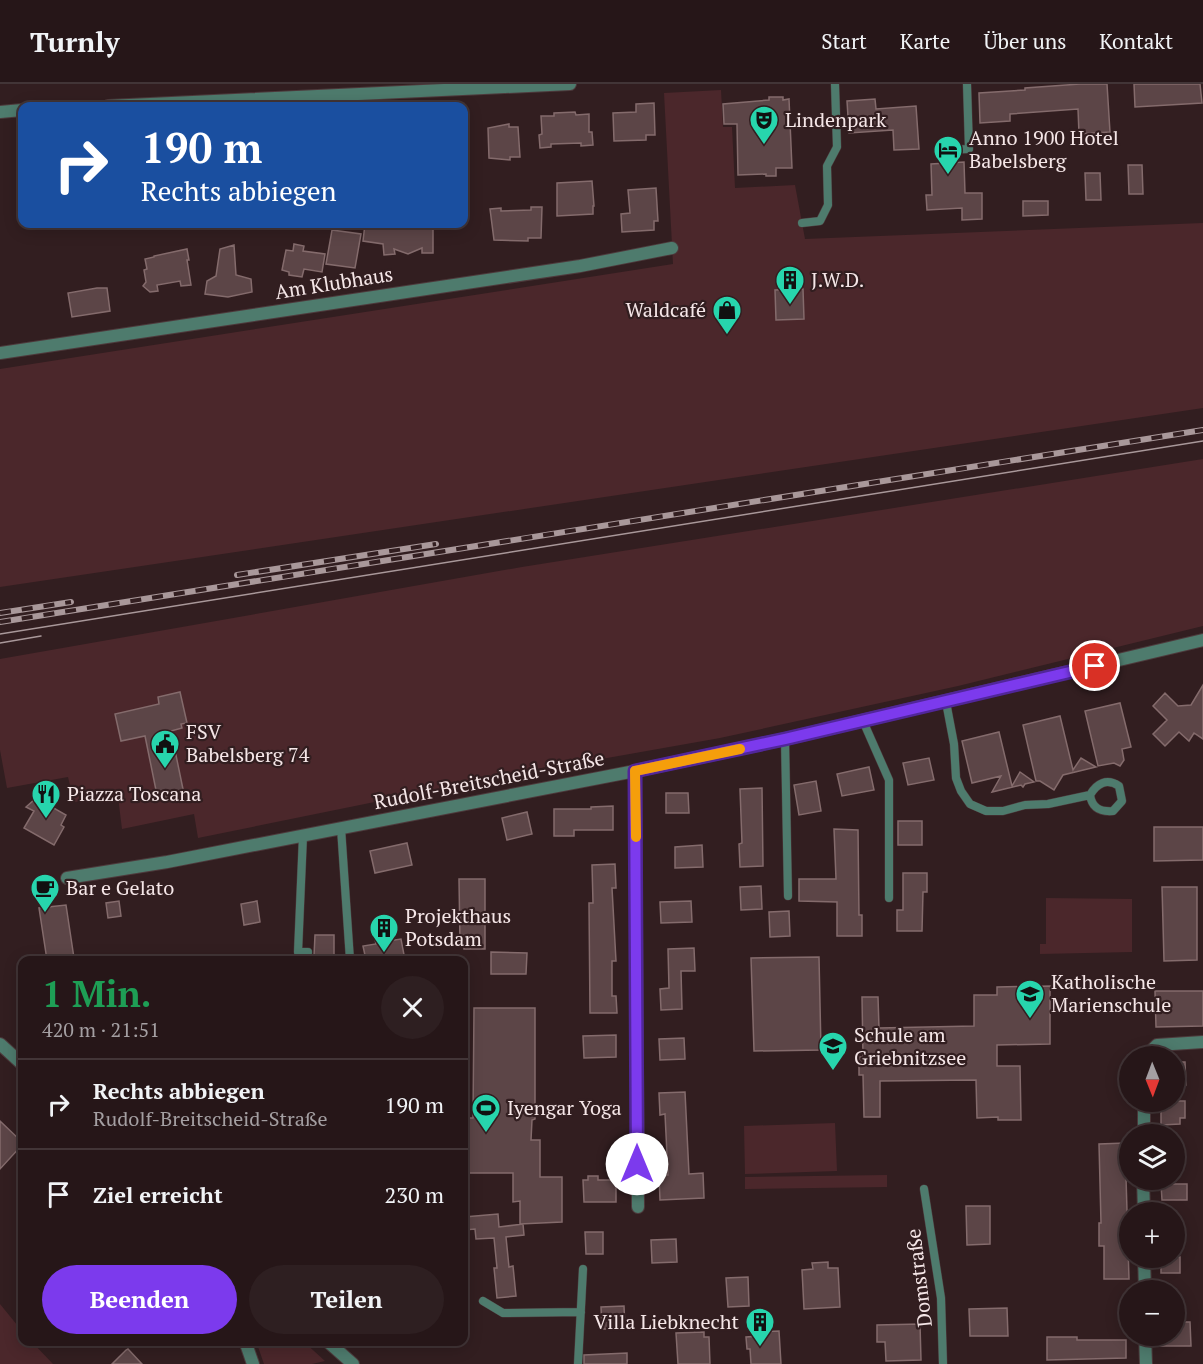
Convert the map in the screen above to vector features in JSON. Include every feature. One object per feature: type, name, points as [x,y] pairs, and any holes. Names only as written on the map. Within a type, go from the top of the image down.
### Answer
[{"type":"street","points":[[192,102],[570,84]]},
{"type":"street","points":[[0,112],[18,111]]},
{"type":"street","name":"Am Klubhaus","points":[[0,353],[580,266],[672,248]]},
{"type":"street","name":"Rudolf-Breitscheid-Straße","points":[[67,878],[159,864],[635,771],[946,702],[1203,640]]},
{"type":"street","points":[[635,771],[638,1207]]},
{"type":"street","points":[[1156,1046],[1166,1043],[1203,1042]]},
{"type":"street","points":[[0,1044],[18,1060]]},
{"type":"street","points":[[247,1346],[253,1364]]},
{"type":"street","points":[[333,1346],[353,1364]]},
{"type":"street","points":[[1145,1346],[1146,1364]]},
{"type":"lane","points":[[802,223],[820,221],[828,205],[827,166],[837,147],[835,84]]},
{"type":"lane","points":[[941,150],[969,149],[967,84]]},
{"type":"lane","points":[[946,702],[954,744],[956,778],[961,792],[970,804],[986,811],[1003,811],[1024,805],[1048,804],[1090,795],[1095,786],[1104,782],[1113,782],[1119,786],[1122,801],[1113,811],[1104,812],[1091,802],[1090,795]]},
{"type":"lane","points":[[863,721],[889,780],[889,898]]},
{"type":"lane","points":[[785,739],[788,896]]},
{"type":"lane","points":[[341,828],[350,956]]},
{"type":"lane","points":[[303,836],[298,952],[308,952],[308,956]]},
{"type":"lane","name":"Domstraße","points":[[924,1189],[941,1298],[944,1364]]},
{"type":"lane","points":[[578,1364],[583,1269]]},
{"type":"lane","points":[[483,1301],[503,1313],[581,1312]]},
{"type":"shaded area","points":[[721,90],[723,127],[732,127],[735,188],[795,185],[805,239],[1203,223],[1203,408],[0,587],[0,369],[673,264],[664,93]]},
{"type":"shaded area","points":[[1203,459],[1203,626],[958,686],[720,738],[562,766],[561,764],[198,838],[194,814],[122,829],[118,797],[74,802],[68,777],[7,788],[0,750],[0,659],[522,567]]},
{"type":"shaded area","points":[[1046,898],[1132,899],[1132,952],[1040,954],[1040,944],[1046,944]]},
{"type":"shaded area","points":[[835,1123],[837,1171],[745,1174],[744,1126]]},
{"type":"shaded area","points":[[887,1175],[887,1187],[745,1189],[745,1177]]},
{"type":"shaded area","points":[[0,1304],[18,1326],[18,1346],[36,1346],[53,1364],[0,1364]]},
{"type":"shaded area","points":[[258,1346],[308,1346],[325,1361],[312,1364],[264,1364]]},
{"type":"building","points":[[1080,84],[1107,84],[1110,132],[1079,134],[1078,109],[1010,114],[1010,121],[980,123],[979,93]]},
{"type":"building","points":[[1134,84],[1200,84],[1202,103],[1135,107]]},
{"type":"building","name":"Lindenpark","points":[[769,97],[789,99],[792,168],[776,168],[776,176],[738,175],[737,124],[724,124],[723,104],[769,100]]},
{"type":"building","points":[[875,99],[876,109],[916,106],[919,149],[894,150],[893,130],[849,133],[847,101]]},
{"type":"building","points":[[654,103],[655,135],[646,135],[646,140],[614,141],[613,113],[636,112],[636,104]]},
{"type":"building","points":[[575,112],[576,115],[589,114],[589,132],[592,132],[593,145],[551,144],[551,147],[540,148],[541,116]]},
{"type":"building","points":[[509,124],[509,127],[518,127],[520,157],[510,157],[510,160],[489,158],[488,128]]},
{"type":"building","name":"Anno 1900 Hotel Babelsberg","points":[[964,162],[965,193],[982,193],[982,219],[962,220],[962,208],[927,210],[926,195],[932,195],[931,164]]},
{"type":"building","points":[[1128,165],[1142,165],[1143,194],[1129,194]]},
{"type":"building","points":[[1085,173],[1100,173],[1101,200],[1086,200]]},
{"type":"building","points":[[592,181],[593,214],[557,216],[557,183]]},
{"type":"building","points":[[656,188],[658,221],[654,221],[654,230],[622,232],[621,214],[630,213],[628,190]]},
{"type":"building","points":[[1023,201],[1048,201],[1048,215],[1023,216]]},
{"type":"building","points":[[531,207],[542,207],[541,238],[528,238],[528,241],[494,240],[490,209],[531,210]]},
{"type":"building","points":[[365,228],[433,228],[433,253],[422,253],[422,248],[408,254],[394,249],[395,254],[384,255],[383,244],[363,241]]},
{"type":"building","points":[[332,230],[361,234],[355,268],[326,264]]},
{"type":"building","points":[[294,244],[304,246],[303,251],[325,254],[322,272],[304,269],[302,277],[289,275],[289,272],[282,270],[286,250],[293,251]]},
{"type":"building","points":[[234,245],[236,275],[251,279],[252,292],[228,297],[205,294],[207,281],[216,276],[220,249]]},
{"type":"building","points":[[187,249],[191,285],[181,286],[180,281],[157,285],[158,291],[150,292],[143,286],[146,282],[144,270],[147,269],[145,259]]},
{"type":"building","points":[[107,288],[110,311],[72,317],[68,293]]},
{"type":"building","name":"J.W.D.","points":[[803,289],[804,319],[776,320],[775,290]]},
{"type":"building","points":[[1203,685],[1203,739],[1194,733],[1189,741],[1179,732],[1165,746],[1153,734],[1167,720],[1153,706],[1165,693],[1178,706],[1191,705]]},
{"type":"building","points":[[180,692],[187,723],[181,724],[182,728],[171,731],[184,794],[158,800],[145,736],[121,741],[115,714],[159,704],[158,697]]},
{"type":"building","points":[[1120,703],[1131,747],[1122,749],[1124,760],[1120,766],[1114,763],[1098,766],[1085,711]]},
{"type":"building","points":[[1060,716],[1073,770],[1081,758],[1096,767],[1063,775],[1054,790],[1036,781],[1023,725]]},
{"type":"building","points":[[999,732],[1012,786],[1020,772],[1034,782],[1025,784],[1023,787],[1021,785],[992,792],[1001,776],[972,783],[962,741]]},
{"type":"building","points":[[929,758],[934,780],[908,785],[903,763]]},
{"type":"building","points":[[869,767],[874,790],[842,796],[837,774]]},
{"type":"building","points":[[816,781],[821,811],[799,815],[794,785]]},
{"type":"building","points":[[762,788],[763,866],[740,867],[739,844],[742,843],[740,789]]},
{"type":"building","points":[[666,793],[688,793],[689,813],[666,813]]},
{"type":"building","name":"Piazza Toscana","points":[[54,798],[50,806],[66,815],[61,825],[64,827],[54,845],[24,828],[34,811],[26,807],[34,800]]},
{"type":"building","points":[[613,806],[613,830],[574,830],[574,836],[554,836],[554,809],[591,809],[591,807]]},
{"type":"building","points":[[527,812],[532,834],[507,840],[502,818]]},
{"type":"building","points":[[898,821],[922,821],[922,845],[898,845]]},
{"type":"building","points":[[1154,827],[1203,827],[1203,860],[1154,861]]},
{"type":"building","points":[[834,829],[858,830],[859,915],[862,915],[862,936],[837,936],[837,902],[799,901],[799,879],[836,879]]},
{"type":"building","points":[[407,843],[412,865],[375,873],[370,851]]},
{"type":"building","points":[[702,845],[703,867],[675,868],[675,847]]},
{"type":"building","points":[[615,864],[616,888],[612,888],[616,961],[612,961],[612,996],[616,996],[617,1013],[590,1013],[589,903],[593,903],[592,865]]},
{"type":"building","points":[[903,873],[927,873],[927,892],[923,892],[922,931],[897,931],[897,910],[903,910]]},
{"type":"building","points":[[459,879],[485,879],[485,949],[464,949],[464,943],[460,943]]},
{"type":"building","points":[[761,886],[762,909],[741,910],[740,887]]},
{"type":"building","points":[[1162,887],[1197,887],[1197,960],[1164,961]]},
{"type":"building","points":[[119,901],[121,916],[108,918],[106,903]]},
{"type":"building","points":[[257,901],[260,922],[244,925],[241,904]]},
{"type":"building","points":[[691,901],[692,922],[661,923],[660,902]]},
{"type":"building","points":[[66,905],[74,956],[46,956],[39,908]]},
{"type":"building","points":[[789,911],[790,936],[770,937],[769,912]]},
{"type":"building","points":[[315,935],[334,935],[334,956],[314,956]]},
{"type":"building","name":"Projekthaus Potsdam","points":[[387,936],[388,941],[401,939],[404,956],[365,956],[363,946],[376,944],[375,939]]},
{"type":"building","points":[[694,948],[695,971],[681,971],[682,1009],[661,1010],[660,989],[669,988],[668,949]]},
{"type":"building","points":[[491,952],[527,953],[526,974],[491,974]]},
{"type":"building","points":[[819,957],[821,1050],[754,1051],[751,958]]},
{"type":"building","points":[[1050,986],[1050,1044],[997,1045],[997,1066],[1020,1066],[1021,1120],[998,1120],[998,1117],[977,1118],[976,1080],[880,1081],[880,1117],[864,1117],[863,1075],[859,1075],[859,1057],[863,1057],[862,997],[878,997],[879,1028],[974,1026],[974,995],[997,995],[997,987]]},
{"type":"building","points":[[1155,991],[1203,991],[1203,1026],[1156,1027]]},
{"type":"building","points":[[474,1008],[535,1008],[535,1119],[532,1120],[531,1140],[540,1140],[540,1177],[562,1177],[562,1222],[520,1224],[520,1201],[513,1202],[513,1173],[468,1173],[468,1118],[473,1118]]},
{"type":"building","points":[[616,1035],[616,1057],[584,1058],[583,1036]]},
{"type":"building","points":[[684,1038],[685,1059],[660,1060],[659,1039]]},
{"type":"building","points":[[685,1092],[689,1174],[703,1173],[704,1198],[660,1200],[659,1175],[668,1175],[665,1114],[660,1115],[659,1093]]},
{"type":"building","points":[[1161,1112],[1185,1112],[1185,1118],[1180,1118],[1180,1124],[1161,1124]]},
{"type":"building","points":[[0,1121],[18,1138],[18,1149],[0,1169]]},
{"type":"building","points":[[1119,1143],[1119,1190],[1126,1190],[1127,1202],[1119,1202],[1119,1268],[1129,1268],[1129,1279],[1104,1279],[1104,1246],[1099,1246],[1099,1223],[1101,1223],[1099,1144]]},
{"type":"building","points":[[588,1176],[598,1176],[598,1180],[616,1180],[616,1202],[584,1202],[583,1180],[588,1180]]},
{"type":"building","points":[[1185,1184],[1187,1184],[1187,1200],[1162,1200],[1161,1190],[1185,1190]]},
{"type":"building","points":[[966,1206],[990,1206],[990,1244],[967,1245]]},
{"type":"building","points":[[498,1214],[499,1227],[523,1224],[524,1235],[506,1237],[509,1267],[513,1266],[516,1296],[497,1298],[494,1238],[476,1239],[475,1229],[468,1230],[468,1217]]},
{"type":"building","points":[[585,1232],[603,1232],[603,1254],[586,1254]]},
{"type":"building","points":[[676,1239],[677,1262],[652,1263],[651,1240]]},
{"type":"building","points":[[828,1262],[828,1268],[838,1268],[840,1307],[804,1309],[802,1270],[813,1269],[812,1263]]},
{"type":"building","points":[[1161,1268],[1180,1268],[1180,1273],[1161,1273]]},
{"type":"building","points":[[748,1277],[749,1306],[728,1307],[726,1278]]},
{"type":"building","points":[[624,1306],[625,1329],[602,1329],[601,1307]]},
{"type":"building","points":[[1007,1308],[1008,1336],[970,1336],[969,1309]]},
{"type":"building","points":[[1185,1322],[1190,1322],[1191,1346],[1185,1346]]},
{"type":"building","points":[[920,1324],[921,1360],[886,1361],[885,1342],[877,1342],[877,1325]]},
{"type":"building","name":"Villa Liebknecht","points":[[779,1331],[781,1364],[751,1364],[746,1337],[760,1336],[759,1332]]},
{"type":"building","points":[[704,1332],[704,1337],[709,1337],[710,1364],[678,1364],[676,1333]]},
{"type":"building","points":[[1047,1337],[1119,1340],[1119,1346],[1126,1346],[1126,1358],[1047,1360]]},
{"type":"building","points":[[128,1349],[142,1364],[112,1364],[126,1350]]},
{"type":"building","points":[[627,1353],[627,1364],[584,1364],[584,1355]]},
{"type":"tram line","points":[[0,634],[1203,441]]},
{"type":"tram line","points":[[0,643],[41,636]]},
{"type":"railway","points":[[0,622],[1203,430]]},
{"type":"railway","points":[[237,575],[436,544]]},
{"type":"railway","points":[[0,613],[71,602]]},
{"type":"slow traffic","points":[[636,837],[635,771],[740,749]]},
{"type":"place","name":"Lindenpark","points":[[764,146]]},
{"type":"place","name":"Anno 1900 Hotel Babelsberg","points":[[948,176]]},
{"type":"place","name":"J.W.D.","points":[[790,306]]},
{"type":"place","name":"Waldcafé","points":[[727,336]]},
{"type":"place","name":"FSV Babelsberg 74","points":[[165,770]]},
{"type":"place","name":"Piazza Toscana","points":[[46,820]]},
{"type":"place","name":"Bar e Gelato","points":[[45,914]]},
{"type":"place","name":"Projekthaus Potsdam","points":[[384,954]]},
{"type":"place","name":"Katholische Marienschule","points":[[1030,1020]]},
{"type":"place","name":"Schule am Griebnitzsee","points":[[833,1072]]},
{"type":"place","name":"Iyengar Yoga","points":[[486,1134]]},
{"type":"place","name":"Villa Liebknecht","points":[[760,1348]]},
{"type":"route","points":[[637,1164],[635,771],[785,739],[1095,666]]}]
